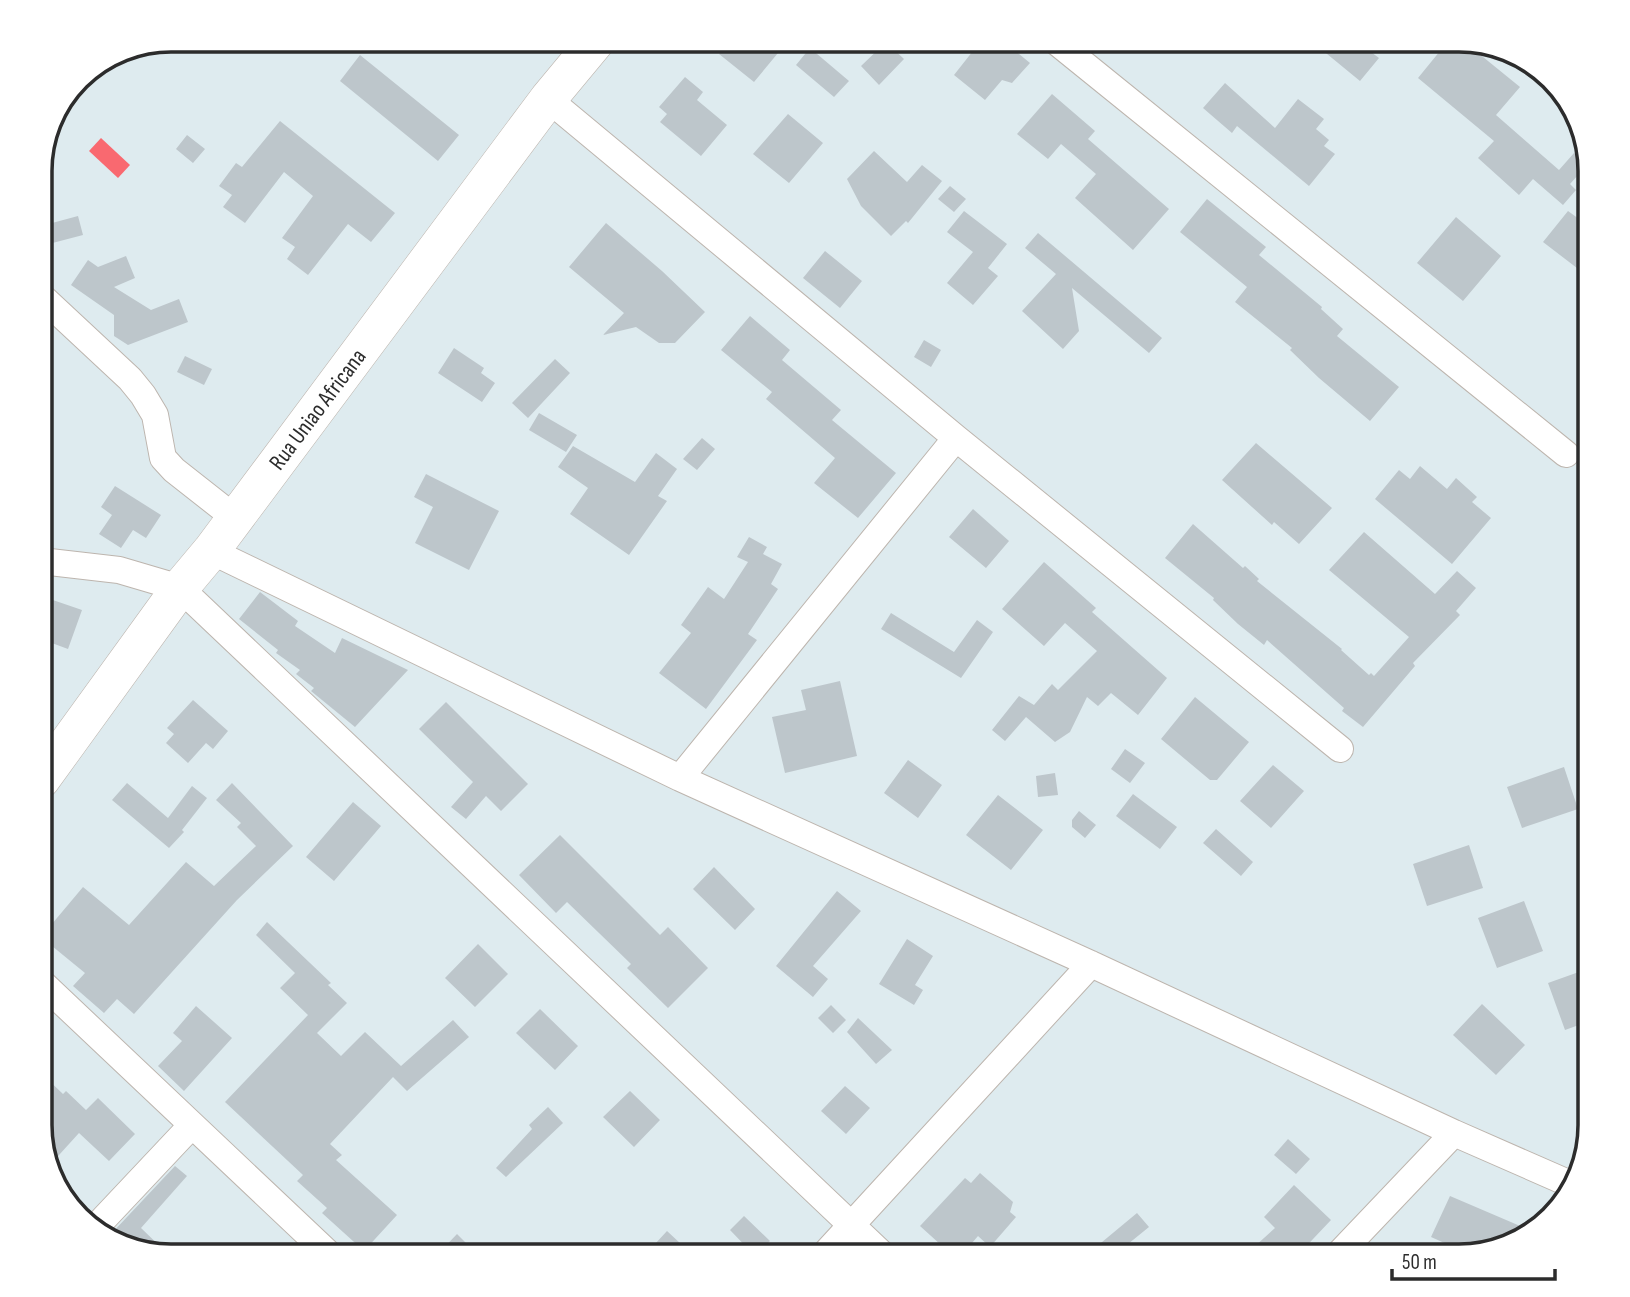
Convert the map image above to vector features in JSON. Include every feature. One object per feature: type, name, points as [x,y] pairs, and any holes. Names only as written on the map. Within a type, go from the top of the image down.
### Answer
[{"type":"main road","name":"Rua Uniao Africana","points":[[53,763],[180,588],[211,551],[548,99],[587,52]]},
{"type":"street","points":[[1069,52],[1566,454]]},
{"type":"street","points":[[548,99],[956,438],[1340,749]]},
{"type":"street","points":[[53,307],[144,395],[155,415],[163,458],[235,518]]},
{"type":"street","points":[[681,778],[956,438]]},
{"type":"street","points":[[211,551],[681,778],[1563,1181]]},
{"type":"street","points":[[53,562],[119,570],[180,588],[872,1244]]},
{"type":"street","points":[[834,1244],[1091,964]]},
{"type":"street","points":[[53,993],[318,1244]]},
{"type":"street","points":[[101,1221],[192,1125]]},
{"type":"street","points":[[1348,1244],[1454,1133]]},
{"type":"shaded area","points":[[101,138],[130,165],[118,178],[89,151]]},
{"type":"building","points":[[721,52],[778,53],[754,82],[719,54]]},
{"type":"building","points":[[807,52],[815,52],[849,81],[834,97],[796,65]]},
{"type":"building","points":[[876,52],[897,52],[904,59],[879,85],[861,66]]},
{"type":"building","points":[[972,52],[1017,52],[1030,63],[1012,83],[1002,80],[985,100],[954,75]]},
{"type":"building","points":[[1325,52],[1371,52],[1379,58],[1360,81]]},
{"type":"building","points":[[1439,52],[1480,55],[1520,87],[1496,115],[1559,170],[1574,153],[1576,155],[1578,175],[1570,184],[1576,190],[1563,205],[1533,179],[1519,195],[1478,158],[1494,141],[1418,78]]},
{"type":"building","points":[[360,55],[459,135],[438,161],[340,81]]},
{"type":"building","points":[[685,77],[703,92],[697,100],[727,125],[701,156],[660,122],[667,114],[659,107]]},
{"type":"building","points":[[1225,83],[1275,128],[1298,99],[1324,119],[1316,129],[1329,140],[1324,146],[1335,154],[1309,186],[1237,126],[1232,133],[1203,108]]},
{"type":"building","points":[[1052,94],[1095,131],[1088,139],[1169,209],[1133,250],[1075,198],[1096,174],[1061,144],[1048,159],[1017,134]]},
{"type":"building","points":[[788,114],[823,143],[789,183],[753,154]]},
{"type":"building","points":[[280,121],[395,213],[371,242],[348,224],[308,275],[287,259],[295,247],[282,238],[313,196],[284,172],[245,223],[223,207],[232,195],[219,186],[236,163],[242,167]]},
{"type":"building","points":[[187,135],[205,149],[193,163],[176,149]]},
{"type":"building","points":[[874,151],[907,182],[922,165],[942,181],[908,223],[906,221],[891,236],[861,206],[847,179]]},
{"type":"building","points":[[950,186],[966,199],[954,212],[938,199]]},
{"type":"building","points":[[1207,199],[1266,247],[1259,255],[1322,307],[1321,309],[1343,329],[1337,336],[1399,387],[1370,421],[1319,378],[1290,350],[1292,348],[1235,302],[1247,287],[1180,232]]},
{"type":"building","points":[[964,211],[1007,244],[988,268],[998,276],[973,305],[947,283],[973,252],[947,232]]},
{"type":"building","points":[[1568,211],[1578,218],[1578,269],[1543,242]]},
{"type":"building","points":[[78,216],[83,235],[53,243],[53,223]]},
{"type":"building","points":[[1456,217],[1501,256],[1463,301],[1417,263]]},
{"type":"building","points":[[606,223],[705,312],[675,343],[659,343],[636,327],[603,335],[624,313],[569,267]]},
{"type":"building","points":[[1038,233],[1162,338],[1149,353],[1072,288],[1079,331],[1063,349],[1022,311],[1056,274],[1025,248]]},
{"type":"building","points":[[825,251],[862,281],[840,308],[803,278]]},
{"type":"building","points":[[126,256],[135,278],[114,287],[151,310],[179,299],[188,322],[128,345],[114,336],[114,315],[71,285],[88,260],[98,267]]},
{"type":"building","points":[[750,316],[790,350],[782,360],[841,410],[832,420],[896,473],[858,518],[814,483],[835,458],[766,399],[772,392],[721,350]]},
{"type":"building","points":[[924,340],[941,350],[931,367],[914,357]]},
{"type":"building","points":[[454,348],[484,368],[481,373],[495,383],[482,402],[438,373]]},
{"type":"building","points":[[185,356],[212,369],[204,385],[177,372]]},
{"type":"building","points":[[555,359],[570,373],[528,418],[512,403]]},
{"type":"building","points":[[539,413],[577,435],[566,452],[529,430]]},
{"type":"building","points":[[702,438],[715,449],[697,470],[683,459]]},
{"type":"building","points":[[1256,443],[1332,508],[1299,544],[1274,522],[1272,525],[1222,480]]},
{"type":"building","points":[[573,446],[635,482],[656,453],[677,469],[658,496],[667,501],[629,555],[570,514],[588,488],[558,467]]},
{"type":"building","points":[[1420,466],[1447,489],[1456,478],[1477,497],[1472,502],[1491,518],[1452,564],[1375,499],[1399,470],[1410,479]]},
{"type":"building","points":[[426,474],[499,511],[469,570],[415,543],[433,507],[414,497]]},
{"type":"building","points":[[115,486],[161,515],[146,538],[133,530],[121,548],[99,534],[112,515],[101,507]]},
{"type":"building","points":[[973,509],[1009,541],[986,568],[949,537]]},
{"type":"building","points":[[1193,524],[1243,568],[1245,566],[1259,579],[1257,581],[1342,649],[1369,675],[1371,673],[1374,676],[1409,637],[1329,570],[1364,532],[1435,594],[1457,571],[1476,588],[1456,611],[1460,615],[1413,663],[1415,666],[1363,727],[1342,711],[1344,708],[1267,640],[1264,645],[1238,624],[1214,598],[1165,558]]},
{"type":"building","points":[[749,537],[767,547],[763,554],[782,564],[771,584],[778,589],[748,634],[757,640],[706,709],[659,673],[691,633],[681,625],[708,587],[724,599],[748,562],[737,557]]},
{"type":"building","points":[[1044,562],[1096,608],[1092,612],[1167,678],[1138,715],[1111,693],[1098,706],[1087,697],[1070,732],[1055,742],[1026,717],[1005,741],[992,730],[1019,696],[1034,705],[1052,684],[1058,690],[1097,651],[1065,623],[1044,646],[1002,609]]},
{"type":"building","points":[[260,592],[298,621],[295,626],[335,653],[342,638],[408,670],[355,727],[311,691],[314,688],[296,674],[300,670],[276,653],[278,650],[239,619]]},
{"type":"building","points":[[53,600],[82,610],[68,649],[53,643]]},
{"type":"building","points":[[891,613],[954,652],[977,620],[993,632],[961,678],[881,629]]},
{"type":"building","points":[[840,681],[857,756],[785,773],[772,717],[806,710],[801,690]]},
{"type":"building","points":[[1195,697],[1249,742],[1217,780],[1210,780],[1161,739]]},
{"type":"building","points":[[193,700],[228,731],[213,749],[206,743],[188,763],[166,743],[174,734],[167,728]]},
{"type":"building","points":[[446,702],[528,784],[501,811],[486,796],[466,819],[451,807],[473,782],[419,729]]},
{"type":"building","points":[[1125,749],[1145,763],[1130,783],[1111,769]]},
{"type":"building","points":[[908,760],[942,785],[918,818],[884,793]]},
{"type":"building","points":[[1273,765],[1304,791],[1271,828],[1240,801]]},
{"type":"building","points":[[1564,767],[1578,809],[1522,828],[1507,787]]},
{"type":"building","points":[[1055,773],[1058,795],[1038,797],[1036,776]]},
{"type":"building","points":[[127,783],[168,818],[192,786],[207,798],[182,830],[184,832],[169,848],[112,800]]},
{"type":"building","points":[[232,783],[293,846],[237,900],[134,1014],[117,999],[104,1013],[73,986],[85,973],[53,947],[53,923],[83,887],[129,925],[186,862],[214,886],[256,846],[237,827],[241,823],[216,800]]},
{"type":"building","points":[[1133,794],[1177,827],[1160,849],[1116,816]]},
{"type":"building","points":[[998,795],[1043,830],[1011,870],[966,835]]},
{"type":"building","points":[[353,802],[381,826],[334,881],[306,857]]},
{"type":"building","points":[[1079,811],[1096,825],[1085,838],[1072,827],[1072,820]]},
{"type":"building","points":[[1216,829],[1253,862],[1241,876],[1203,843]]},
{"type":"building","points":[[560,835],[660,935],[668,927],[708,968],[668,1008],[627,968],[631,964],[567,902],[556,913],[519,875]]},
{"type":"building","points":[[1469,845],[1483,888],[1427,906],[1413,864]]},
{"type":"building","points":[[714,867],[755,909],[735,930],[693,889]]},
{"type":"building","points":[[837,891],[861,911],[813,966],[828,979],[813,997],[776,966]]},
{"type":"building","points":[[1524,901],[1543,951],[1497,968],[1478,918]]},
{"type":"building","points":[[267,922],[331,983],[328,985],[347,1003],[317,1033],[341,1056],[365,1032],[401,1066],[453,1020],[469,1037],[407,1091],[393,1077],[330,1144],[342,1155],[336,1160],[397,1215],[370,1244],[356,1244],[322,1213],[327,1208],[297,1181],[303,1175],[225,1102],[308,1015],[280,988],[295,973],[256,935]]},
{"type":"building","points":[[907,939],[933,956],[915,985],[923,990],[914,1005],[879,984]]},
{"type":"building","points":[[478,944],[508,974],[475,1007],[445,978]]},
{"type":"building","points":[[1578,972],[1578,1025],[1565,1030],[1548,983]]},
{"type":"building","points":[[1482,1004],[1525,1045],[1496,1075],[1453,1035]]},
{"type":"building","points":[[831,1005],[846,1020],[833,1033],[818,1018]]},
{"type":"building","points":[[196,1006],[232,1038],[184,1091],[158,1066],[182,1041],[173,1033]]},
{"type":"building","points":[[540,1009],[578,1046],[555,1070],[516,1033]]},
{"type":"building","points":[[858,1018],[892,1050],[876,1064],[847,1032]]},
{"type":"building","points":[[53,1084],[63,1094],[66,1091],[86,1110],[98,1098],[135,1134],[109,1161],[79,1133],[57,1157],[53,1133]]},
{"type":"building","points":[[845,1086],[870,1108],[846,1134],[821,1111]]},
{"type":"building","points":[[630,1091],[660,1120],[634,1147],[603,1117]]},
{"type":"building","points":[[548,1107],[563,1123],[506,1177],[496,1168],[532,1129],[529,1125]]},
{"type":"building","points":[[1288,1139],[1310,1159],[1296,1174],[1274,1155]]},
{"type":"building","points":[[175,1166],[187,1176],[141,1228],[156,1243],[115,1229]]},
{"type":"building","points":[[980,1173],[1013,1202],[1010,1212],[1016,1217],[993,1244],[987,1244],[978,1236],[971,1244],[940,1244],[920,1226],[965,1178],[971,1183]]},
{"type":"building","points":[[1294,1185],[1331,1220],[1308,1244],[1257,1244],[1275,1228],[1264,1217]]},
{"type":"building","points":[[1450,1196],[1521,1226],[1482,1242],[1447,1244],[1431,1237]]},
{"type":"building","points":[[1137,1213],[1149,1227],[1128,1244],[1100,1244]]},
{"type":"building","points":[[744,1216],[770,1241],[767,1244],[743,1244],[730,1230]]},
{"type":"building","points":[[667,1231],[681,1244],[655,1244]]},
{"type":"building","points":[[457,1234],[467,1244],[447,1244]]}]
